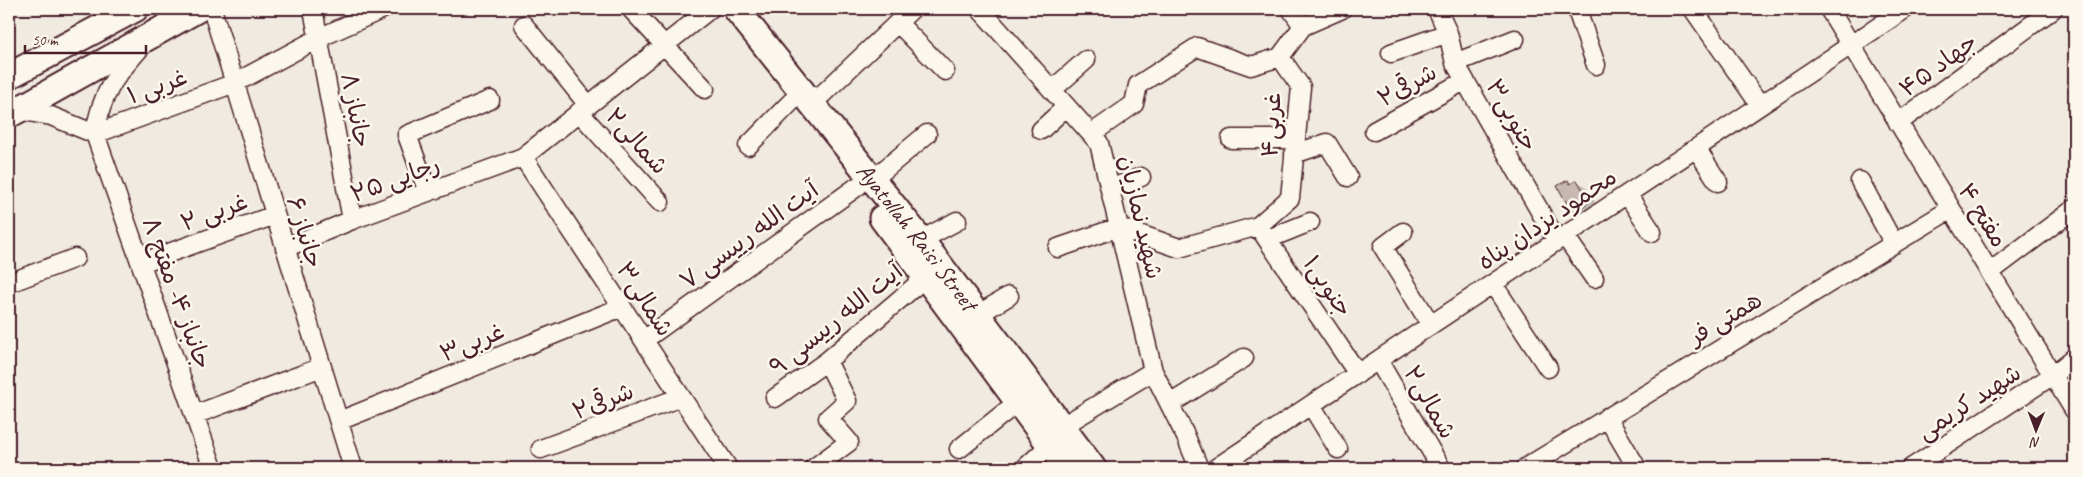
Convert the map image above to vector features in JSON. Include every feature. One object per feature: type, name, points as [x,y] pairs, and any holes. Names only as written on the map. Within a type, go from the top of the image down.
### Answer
[{"type":"main road","points":[[9,76],[135,9]]},
{"type":"main road","points":[[13,112],[198,9]]},
{"type":"main road","name":"Ayatollah Raisi Street","points":[[716,9],[802,103]]},
{"type":"main road","name":"Ayatollah Raisi Street","points":[[736,9],[802,103],[865,183],[926,277],[1019,401],[1093,468]]},
{"type":"main road","name":"Ayatollah Raisi Street","points":[[865,183],[921,240],[977,315],[1056,436],[1067,468]]},
{"type":"street","name":"جانباز ۶","points":[[212,9],[353,468]]},
{"type":"street","name":"جانباز ۸","points":[[313,9],[352,220]]},
{"type":"street","name":"غربی ۱","points":[[95,134],[235,83],[318,38],[383,9]]},
{"type":"street","points":[[631,9],[705,90]]},
{"type":"street","name":"رجایی ۲۵","points":[[285,248],[352,220],[523,157],[710,9]]},
{"type":"street","points":[[748,146],[802,103],[912,9]]},
{"type":"street","name":"شهید نمازیان","points":[[980,9],[1099,143],[1153,371],[1199,468]]},
{"type":"street","points":[[1291,9],[1303,26]]},
{"type":"street","points":[[1091,134],[1134,104],[1138,85],[1197,46],[1250,66],[1280,57],[1303,26],[1342,9]]},
{"type":"street","name":"جنوبی۳","points":[[1437,9],[1448,33],[1454,63],[1464,81],[1561,238],[1594,278]]},
{"type":"street","points":[[1584,9],[1579,16],[1596,65]]},
{"type":"street","points":[[1693,9],[1760,105]]},
{"type":"street","points":[[1829,9],[1852,44]]},
{"type":"street","name":"محمود یزدان پناه","points":[[1216,468],[1905,9]]},
{"type":"street","name":"جهاد ۴۵","points":[[1898,123],[2053,9]]},
{"type":"street","points":[[898,22],[944,71]]},
{"type":"street","name":"شمالی۲","points":[[524,25],[583,109],[660,202]]},
{"type":"street","points":[[1391,53],[1448,33]]},
{"type":"street","points":[[13,112],[51,116],[95,134],[98,112],[108,87],[153,34]]},
{"type":"street","points":[[1454,63],[1515,39]]},
{"type":"street","name":"مفتح ۴","points":[[1852,44],[1898,123],[2074,410]]},
{"type":"street","name":"غربی۴","points":[[1263,232],[1290,198],[1301,87],[1280,57]]},
{"type":"street","points":[[1052,90],[1086,60]]},
{"type":"street","name":"شرقی۲","points":[[1374,131],[1464,81]]},
{"type":"street","points":[[428,192],[407,135],[490,100]]},
{"type":"street","points":[[1041,130],[1066,107]]},
{"type":"street","name":"جانباز ۴- مفتح ۸","points":[[95,134],[214,468]]},
{"type":"street","name":"آیت الله رییسی ۷","points":[[644,340],[865,183],[927,134]]},
{"type":"street","points":[[1231,139],[1295,147],[1327,143],[1348,177]]},
{"type":"street","points":[[1696,148],[1718,182]]},
{"type":"street","name":"شمالی۳","points":[[523,157],[728,468]]},
{"type":"street","points":[[1110,189],[1141,177]]},
{"type":"street","points":[[1860,181],[1894,244]]},
{"type":"street","points":[[1627,194],[1652,232]]},
{"type":"street","points":[[1990,272],[2074,208]]},
{"type":"street","name":"همتی فر","points":[[1525,468],[1951,209]]},
{"type":"street","name":"غربی ۲","points":[[141,263],[275,215]]},
{"type":"street","points":[[921,240],[957,221]]},
{"type":"street","points":[[1058,248],[1119,227],[1179,248],[1310,222]]},
{"type":"street","name":"جنوبی۱","points":[[1263,232],[1358,374]]},
{"type":"street","points":[[1403,232],[1383,247],[1431,325]]},
{"type":"street","points":[[9,283],[75,258]]},
{"type":"street","name":"آیت الله رییسی ۹","points":[[775,398],[827,361],[926,277]]},
{"type":"street","points":[[1493,284],[1548,368]]},
{"type":"street","points":[[977,315],[1009,296]]},
{"type":"street","name":"غربی۳","points":[[339,421],[622,307]]},
{"type":"street","points":[[1170,404],[1244,358]]},
{"type":"street","name":"شهید کریمی","points":[[1911,468],[2053,375],[2074,358]]},
{"type":"street","name":"شمالی۲","points":[[1378,360],[1441,468]]},
{"type":"street","points":[[814,468],[849,442],[828,418],[847,401],[827,361]]},
{"type":"street","points":[[194,415],[322,368]]},
{"type":"street","points":[[1025,468],[1056,436],[1153,371]]},
{"type":"street","name":"شرقی۲","points":[[541,449],[681,396]]},
{"type":"street","points":[[959,449],[1019,401]]},
{"type":"street","points":[[1311,405],[1338,449]]},
{"type":"street","points":[[1607,417],[1637,468]]},
{"type":"building","points":[[1568,180],[1570,184],[1577,180],[1590,202],[1572,212],[1557,186]]}]
